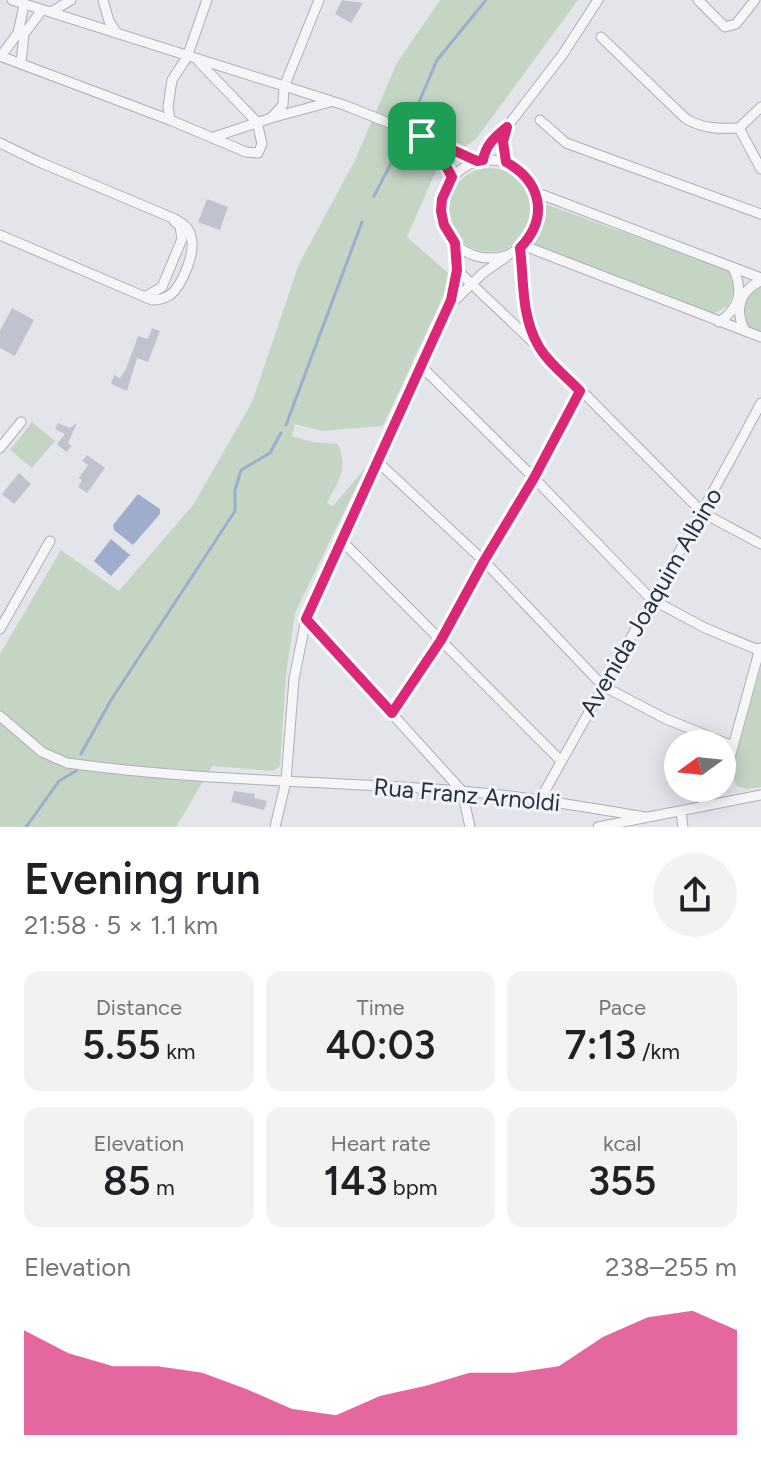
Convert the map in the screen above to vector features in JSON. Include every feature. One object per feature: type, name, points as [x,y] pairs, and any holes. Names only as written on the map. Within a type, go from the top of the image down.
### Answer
[{"type":"street","points":[[12,0],[318,97],[480,161],[506,162],[518,169],[529,179],[535,192],[537,221],[531,234],[518,248],[472,283],[444,313]]},
{"type":"street","points":[[21,63],[24,34],[46,11],[71,0]]},
{"type":"street","points":[[103,0],[116,32]]},
{"type":"street","points":[[170,120],[169,93],[178,67],[192,58],[207,0]]},
{"type":"street","points":[[271,118],[283,105],[284,87],[319,0]]},
{"type":"street","points":[[598,0],[563,54],[507,127],[491,140],[480,161],[464,167],[452,177],[442,199],[444,225],[455,243],[472,255],[502,256],[518,248],[761,337]]},
{"type":"street","points":[[698,0],[719,24],[731,26],[744,16],[755,0]]},
{"type":"street","points":[[24,5],[18,33],[1,56],[246,152],[258,153],[262,144],[257,122],[192,58]]},
{"type":"street","points":[[601,37],[685,118],[705,127],[739,128],[759,114]]},
{"type":"street","points":[[214,137],[332,102]]},
{"type":"street","points":[[540,120],[566,143],[761,214]]},
{"type":"street","points":[[506,162],[503,142],[507,127]]},
{"type":"street","points":[[739,128],[761,169]]},
{"type":"street","points":[[420,135],[441,157],[452,177]]},
{"type":"street","points":[[0,143],[168,216],[186,226],[192,238],[192,248],[175,291],[162,300],[144,297],[0,235]]},
{"type":"street","points":[[535,192],[761,279]]},
{"type":"street","points":[[275,827],[286,781],[294,679],[306,619],[451,300],[457,270],[455,243]]},
{"type":"street","points":[[518,248],[522,294],[538,347]]},
{"type":"street","points":[[719,322],[734,308],[738,298],[739,288],[733,268]]},
{"type":"street","points":[[457,270],[703,513],[761,544]]},
{"type":"street","points":[[745,331],[739,315],[741,299],[761,279]]},
{"type":"street","points":[[422,367],[651,599],[705,628],[760,649],[736,735]]},
{"type":"street","points":[[392,713],[441,640],[580,391]]},
{"type":"street","name":"Avenida Joaquim Albino","points":[[540,800],[651,599],[703,513],[761,403]]},
{"type":"street","points":[[0,448],[21,422]]},
{"type":"street","points":[[379,463],[484,561],[603,686],[693,730]]},
{"type":"street","points":[[0,629],[50,541]]},
{"type":"street","points":[[343,542],[561,761]]},
{"type":"street","points":[[306,619],[462,791],[470,827]]},
{"type":"street","name":"Rua Franz Arnoldi","points":[[0,716],[42,752],[67,763],[234,780],[462,791],[646,817]]},
{"type":"street","points":[[598,827],[761,795]]},
{"type":"street","points":[[681,812],[683,827]]},
{"type":"green space","points":[[440,0],[578,0],[476,139],[438,166],[407,237],[448,273],[447,288],[383,426],[321,431],[295,424],[292,436],[338,444],[342,468],[327,503],[333,506],[366,467],[295,613],[286,674],[280,766],[273,771],[212,766],[176,827],[0,827],[0,654],[61,550],[119,591],[193,505],[252,402],[299,264],[354,162],[397,63]]},
{"type":"green space","points":[[490,168],[506,171],[520,180],[529,194],[532,210],[529,226],[520,240],[506,249],[490,252],[474,249],[460,240],[451,226],[448,210],[451,194],[460,180],[474,171]]},
{"type":"green space","points":[[545,204],[728,270],[736,285],[728,306],[713,314],[531,246],[542,226]]},
{"type":"green space","points":[[761,286],[761,333],[749,329],[742,314],[750,292]]},
{"type":"green space","points":[[32,422],[55,441],[32,468],[10,450]]},
{"type":"green space","points":[[761,666],[761,787],[747,789],[737,786],[736,756]]},
{"type":"water","points":[[138,494],[160,509],[160,514],[133,545],[114,530],[113,525]]},
{"type":"water","points":[[111,539],[130,555],[111,576],[94,561]]},
{"type":"building","points":[[342,0],[363,3],[351,23],[335,14]]},
{"type":"building","points":[[207,199],[228,207],[220,230],[198,222]]},
{"type":"building","points":[[12,308],[34,320],[15,356],[0,348],[0,331]]},
{"type":"building","points":[[152,328],[160,331],[148,362],[137,358],[127,391],[111,384],[114,375],[120,378],[126,369],[138,336],[148,339]]},
{"type":"building","points":[[58,423],[70,428],[77,423],[68,443],[72,446],[66,452],[57,444],[65,434],[55,429]]},
{"type":"building","points":[[87,455],[105,468],[87,493],[78,487],[82,480],[79,478],[88,465],[82,461]]},
{"type":"building","points":[[19,473],[31,484],[14,504],[2,494]]},
{"type":"building","points":[[234,791],[255,794],[254,798],[267,801],[264,810],[231,802]]},
{"type":"waterway","points":[[374,196],[401,144],[437,60],[486,0]]},
{"type":"waterway","points":[[286,425],[362,222]]},
{"type":"waterway","points":[[81,754],[111,700],[235,511],[235,490],[241,470],[270,453],[281,433]]},
{"type":"waterway","points":[[26,827],[59,781],[76,771]]},
{"type":"route","points":[[507,127],[503,142],[506,162],[529,179],[538,207],[537,221],[520,248],[522,294],[527,313],[538,347],[580,391],[441,640],[392,713],[306,619],[422,367],[455,285],[455,243],[448,235],[441,211],[442,199],[452,177],[441,157],[422,136],[477,161],[483,160],[491,140],[507,127]]}]
